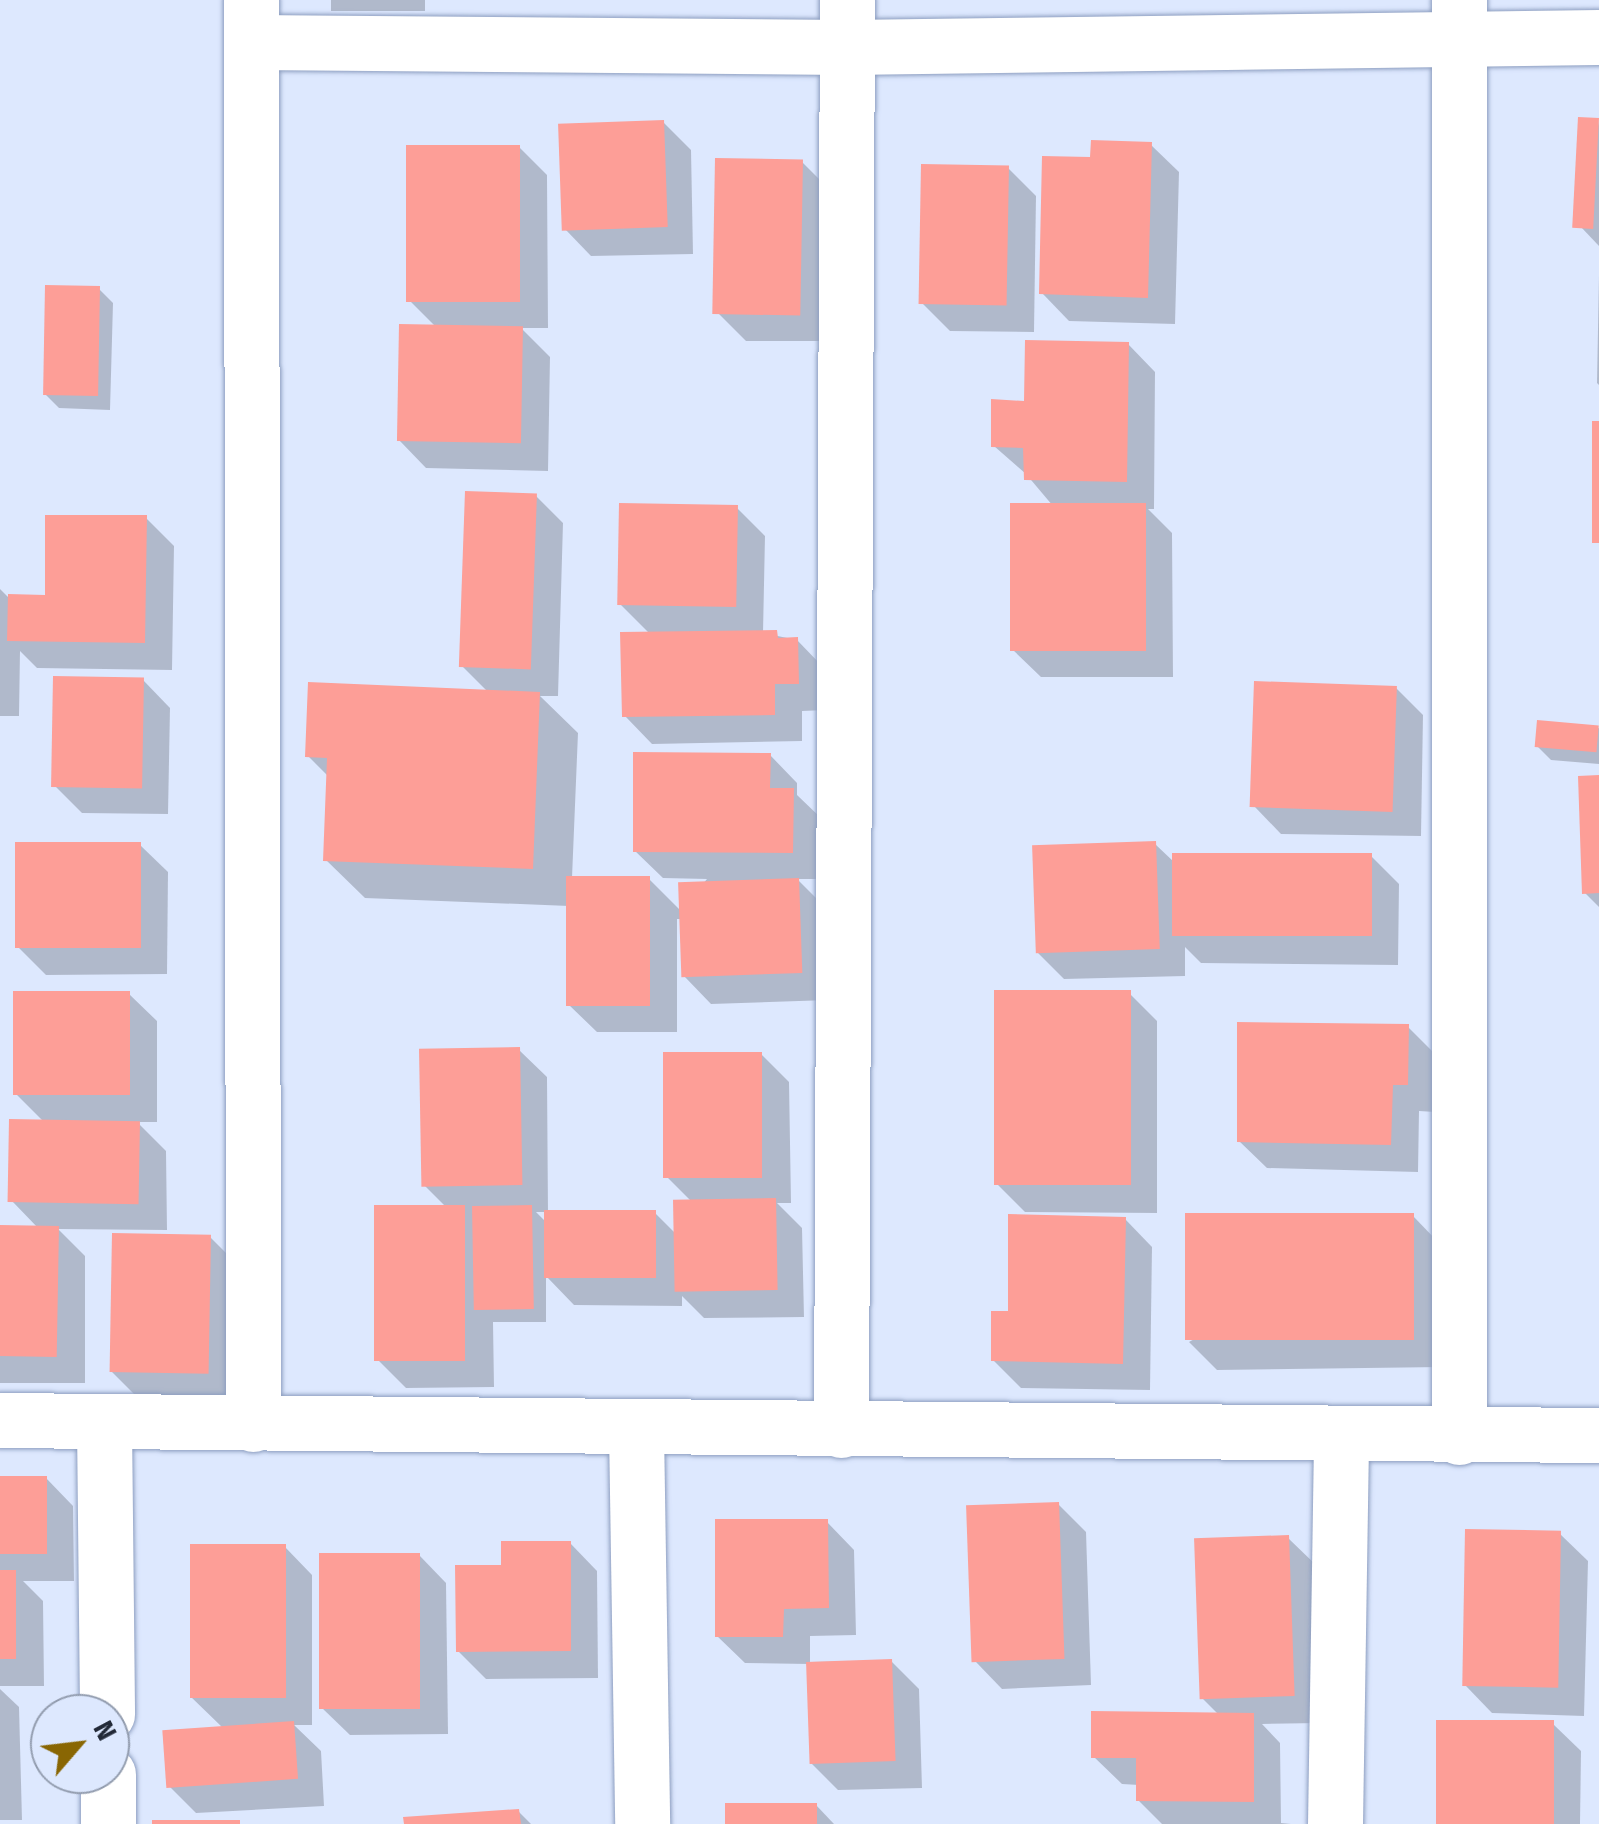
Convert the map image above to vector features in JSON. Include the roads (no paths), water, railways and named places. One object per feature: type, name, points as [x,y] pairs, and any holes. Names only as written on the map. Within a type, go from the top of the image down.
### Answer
[{"type":"street","points":[[1459,19],[1459,1437]]},
{"type":"street","points":[[252,1424],[251,21],[847,24],[1459,19],[1599,38]]},
{"type":"street","points":[[841,1430],[847,24]]},
{"type":"street","points":[[0,1420],[1341,1436],[1599,1435]]},
{"type":"street","points":[[104,1423],[107,1694]]},
{"type":"street","points":[[636,1429],[642,1824]]},
{"type":"street","points":[[1334,1824],[1341,1436]]},
{"type":"street","points":[[108,1794],[108,1824]]}]
